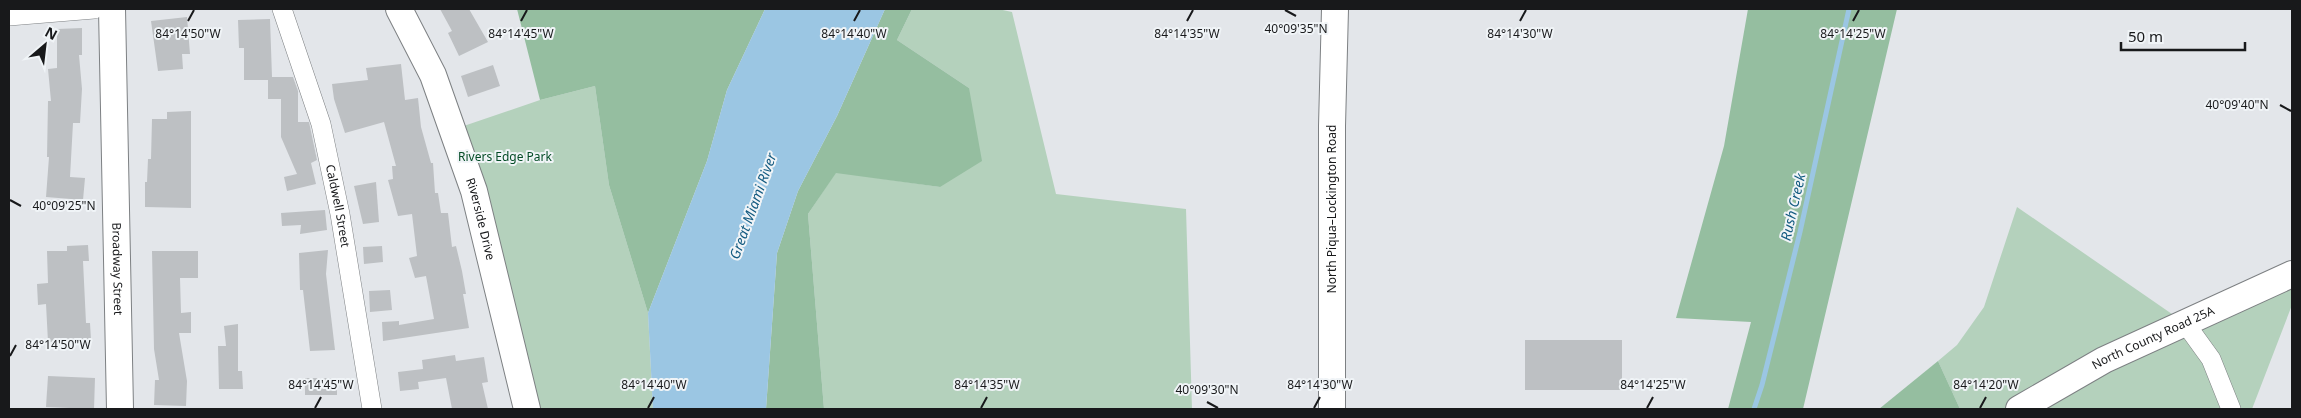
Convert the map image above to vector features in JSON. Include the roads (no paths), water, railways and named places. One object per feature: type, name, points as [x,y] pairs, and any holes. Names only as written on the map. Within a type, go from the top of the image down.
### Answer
[{"type":"street","points":[[9,16],[94,9]]},
{"type":"street","name":"Broadway Street","points":[[112,9],[120,409]]},
{"type":"street","name":"Caldwell Street","points":[[282,9],[323,133],[340,214],[372,409]]},
{"type":"street","name":"Riverside Drive","points":[[399,9],[433,75],[474,191],[528,409]]},
{"type":"street","name":"North Piqua–Lockington Road","points":[[1332,409],[1332,126],[1335,9]]},
{"type":"street","name":"North County Road 25A","points":[[2019,409],[2104,360],[2292,274]]},
{"type":"street","points":[[2185,323],[2211,359],[2231,409]]},
{"type":"water","name":"Great Miami River","points":[[765,9],[885,9],[837,116],[798,191],[777,253],[766,409],[653,409],[648,313],[707,161],[727,90]]},
{"type":"waterway","name":"Rush Creek","points":[[1754,409],[1762,385],[1800,232],[1849,9]]},
{"type":"park label","name":"Rivers Edge Park","points":[[505,157]]}]
